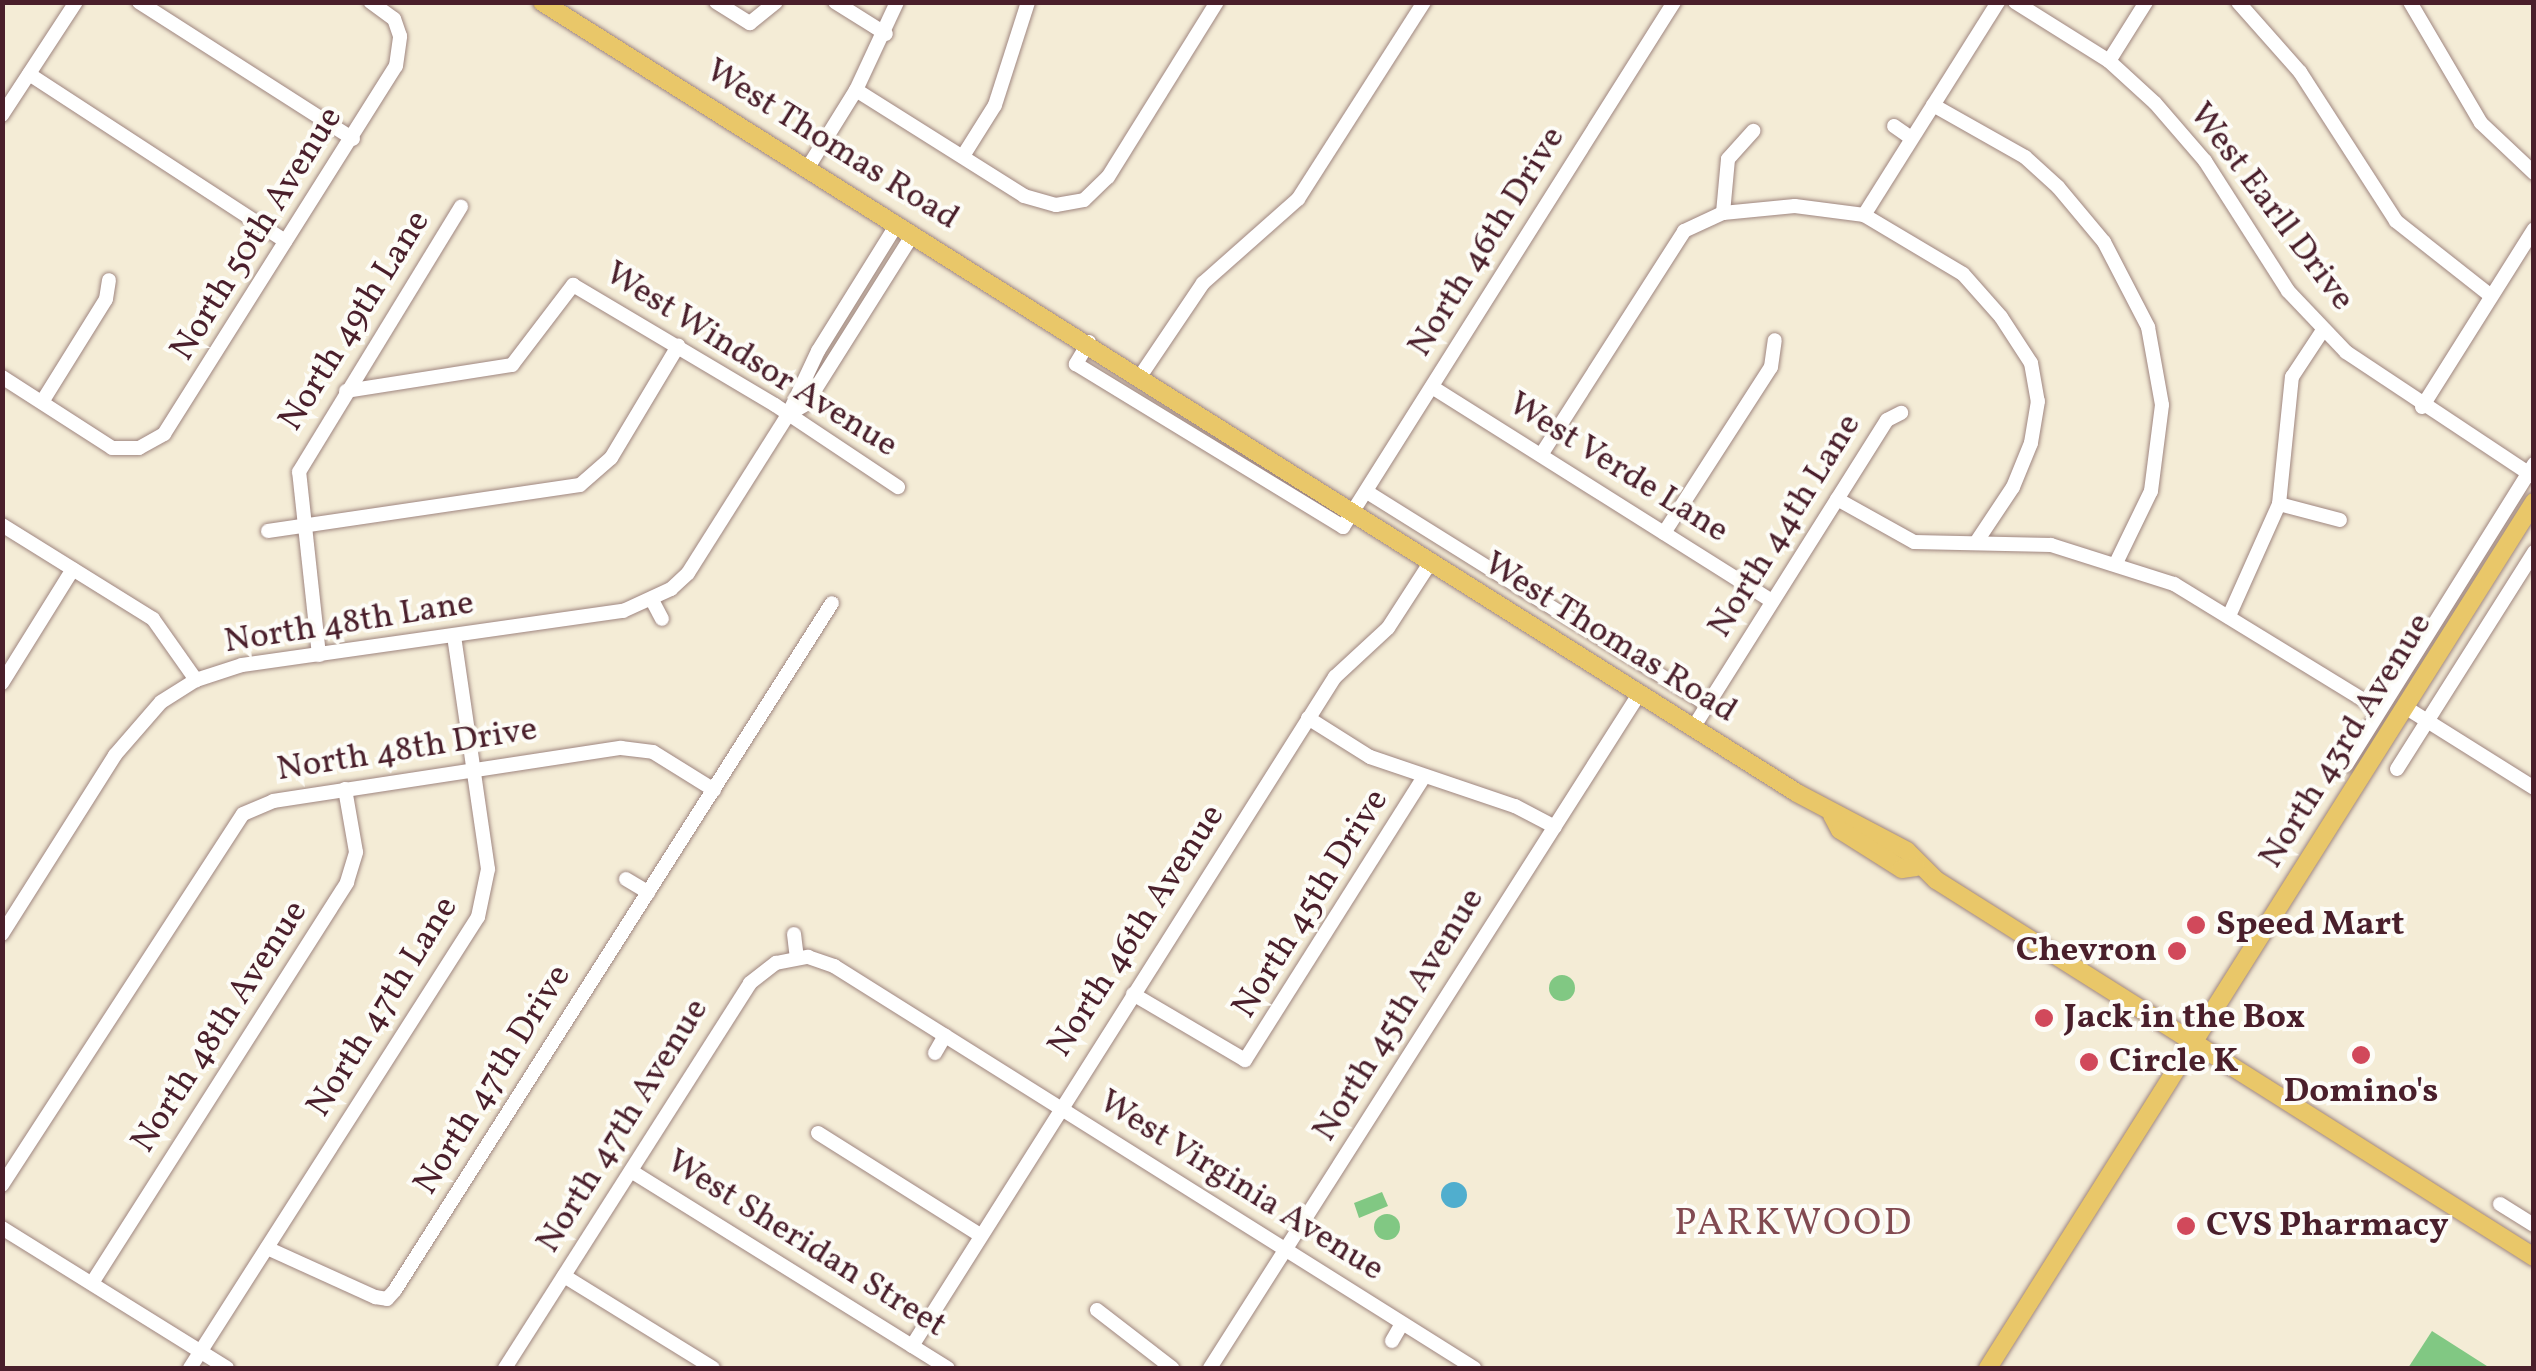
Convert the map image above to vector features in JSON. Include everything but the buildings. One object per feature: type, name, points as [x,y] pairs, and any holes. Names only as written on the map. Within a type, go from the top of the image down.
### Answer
[{"type":"main road","name":"West Thomas Road","points":[[542,2],[1089,342],[1692,728],[1832,815],[1851,816],[1907,851],[1916,867],[2534,1257]]},
{"type":"main road","name":"North 43rd Avenue","points":[[1988,1368],[2534,502]]},
{"type":"street","points":[[2,115],[76,2]]},
{"type":"street","points":[[139,2],[353,138]]},
{"type":"street","name":"North 50th Avenue","points":[[42,402],[112,448],[140,448],[175,420],[396,66],[400,36],[394,19],[371,2]]},
{"type":"street","points":[[716,2],[750,24],[776,2]]},
{"type":"street","points":[[835,2],[886,34]]},
{"type":"street","points":[[807,168],[856,90],[898,2]]},
{"type":"street","points":[[963,156],[995,105],[1028,2]]},
{"type":"street","points":[[856,90],[1024,196],[1056,206],[1084,200],[1108,177],[1217,2]]},
{"type":"street","points":[[1141,375],[1203,283],[1298,200],[1424,2]]},
{"type":"street","name":"North 46th Drive","points":[[1354,514],[1674,2]]},
{"type":"street","points":[[1864,215],[1998,2]]},
{"type":"street","name":"West Earll Drive","points":[[2015,2],[2109,61],[2194,147],[2278,276],[2323,330],[2422,407],[2532,472]]},
{"type":"street","points":[[2109,61],[2146,2]]},
{"type":"street","points":[[2238,2],[2300,72],[2396,221],[2491,296]]},
{"type":"street","points":[[2410,2],[2481,123],[2534,173]]},
{"type":"street","points":[[28,74],[285,241]]},
{"type":"street","points":[[1933,104],[2025,157],[2058,188],[2104,242],[2148,327],[2162,405],[2151,490],[2116,563]]},
{"type":"street","points":[[1894,126],[1911,138]]},
{"type":"street","points":[[1723,213],[1728,159],[1752,131]]},
{"type":"street","points":[[1541,455],[1684,231],[1723,213],[1795,206],[1864,215],[1964,274],[2031,363],[2038,401],[2032,444],[1978,540]]},
{"type":"street","name":"North 49th Lane","points":[[319,655],[298,472],[462,207]]},
{"type":"street","points":[[662,619],[653,602],[688,573],[788,415],[806,404],[905,229]]},
{"type":"street","points":[[2422,407],[2534,229]]},
{"type":"street","points":[[2,377],[42,402],[106,299],[109,280]]},
{"type":"street","name":"West Windsor Avenue","points":[[346,391],[512,365],[572,285],[678,346],[898,487]]},
{"type":"street","points":[[2228,616],[2279,504],[2292,377],[2323,330]]},
{"type":"street","points":[[1664,533],[1771,367],[1774,340]]},
{"type":"street","points":[[1089,342],[1076,364],[1338,529],[1354,514]]},
{"type":"street","points":[[268,530],[580,485],[611,458],[678,346]]},
{"type":"street","name":"West Verde Lane","points":[[1432,387],[1772,601]]},
{"type":"street","name":"North 44th Lane","points":[[1692,728],[1888,420],[1901,413]]},
{"type":"street","name":"North 43rd Avenue","points":[[2346,765],[2532,472]]},
{"type":"street","name":"West Thomas Road","points":[[1367,492],[1708,704]]},
{"type":"street","points":[[1837,499],[1914,542],[1944,546],[1978,540],[2051,545],[2174,584],[2380,710]]},
{"type":"street","points":[[2279,504],[2340,520]]},
{"type":"street","points":[[2,525],[153,619],[196,680]]},
{"type":"street","name":"North 43rd Avenue","points":[[2397,769],[2534,552]]},
{"type":"street","name":"North 46th Avenue","points":[[912,1346],[1308,718],[1350,660],[1388,628],[1430,563]]},
{"type":"street","points":[[4,677],[73,569]]},
{"type":"street","name":"North 48th Lane","points":[[2,934],[115,755],[161,702],[196,680],[242,665],[454,637],[653,602]]},
{"type":"street","name":"North 47th Drive","points":[[268,1248],[387,1298],[832,604]]},
{"type":"street","name":"North 47th Lane","points":[[190,1368],[478,917],[488,868],[454,637]]},
{"type":"street","name":"North 45th Avenue","points":[[1210,1368],[1639,694]]},
{"type":"street","points":[[2404,707],[2534,788]]},
{"type":"street","points":[[1308,718],[1363,753],[1423,778],[1515,806],[1555,827]]},
{"type":"street","name":"North 48th Drive","points":[[2,1184],[228,827],[260,805],[474,769],[637,748],[714,790]]},
{"type":"street","name":"North 45th Drive","points":[[1133,994],[1245,1060],[1423,778]]},
{"type":"street","name":"North 48th Avenue","points":[[92,1284],[347,882],[356,852],[345,789]]},
{"type":"street","points":[[626,878],[648,892]]},
{"type":"street","points":[[794,934],[797,957]]},
{"type":"street","name":"West Virginia Avenue","points":[[797,957],[824,960],[1474,1368]]},
{"type":"street","name":"North 47th Avenue","points":[[505,1368],[750,983],[766,968],[797,957]]},
{"type":"street","points":[[935,1053],[945,1036]]},
{"type":"street","points":[[818,1133],[980,1235]]},
{"type":"street","name":"West Sheridan Street","points":[[631,1171],[948,1368]]},
{"type":"street","points":[[2500,1204],[2534,1226]]},
{"type":"street","points":[[2,1228],[227,1368]]},
{"type":"street","points":[[564,1276],[713,1368]]},
{"type":"street","points":[[1096,1310],[1172,1368]]},
{"type":"street","name":"West Virginia Avenue","points":[[1392,1341],[1402,1324]]},
{"type":"green space","points":[[1562,975],[1571,979],[1575,988],[1571,997],[1562,1001],[1553,997],[1549,988],[1553,979]]},
{"type":"green space","points":[[1382,1192],[1388,1206],[1359,1218],[1354,1203]]},
{"type":"green space","points":[[1387,1214],[1396,1218],[1400,1227],[1396,1236],[1387,1240],[1378,1236],[1374,1227],[1378,1218]]},
{"type":"green space","points":[[2432,1331],[2490,1368],[2408,1368]]},
{"type":"water","points":[[1454,1182],[1463,1186],[1467,1195],[1463,1204],[1454,1208],[1445,1204],[1441,1195],[1445,1186]]},
{"type":"place","name":"Speed Mart","points":[[2196,925]]},
{"type":"place","name":"Chevron","points":[[2177,951]]},
{"type":"place","name":"Jack in the Box","points":[[2044,1018]]},
{"type":"place","name":"Domino's","points":[[2361,1055]]},
{"type":"place","name":"Circle K","points":[[2089,1062]]},
{"type":"place","name":"CVS Pharmacy","points":[[2186,1226]]},
{"type":"district","name":"PARKWOOD","points":[[1794,1225]]}]
